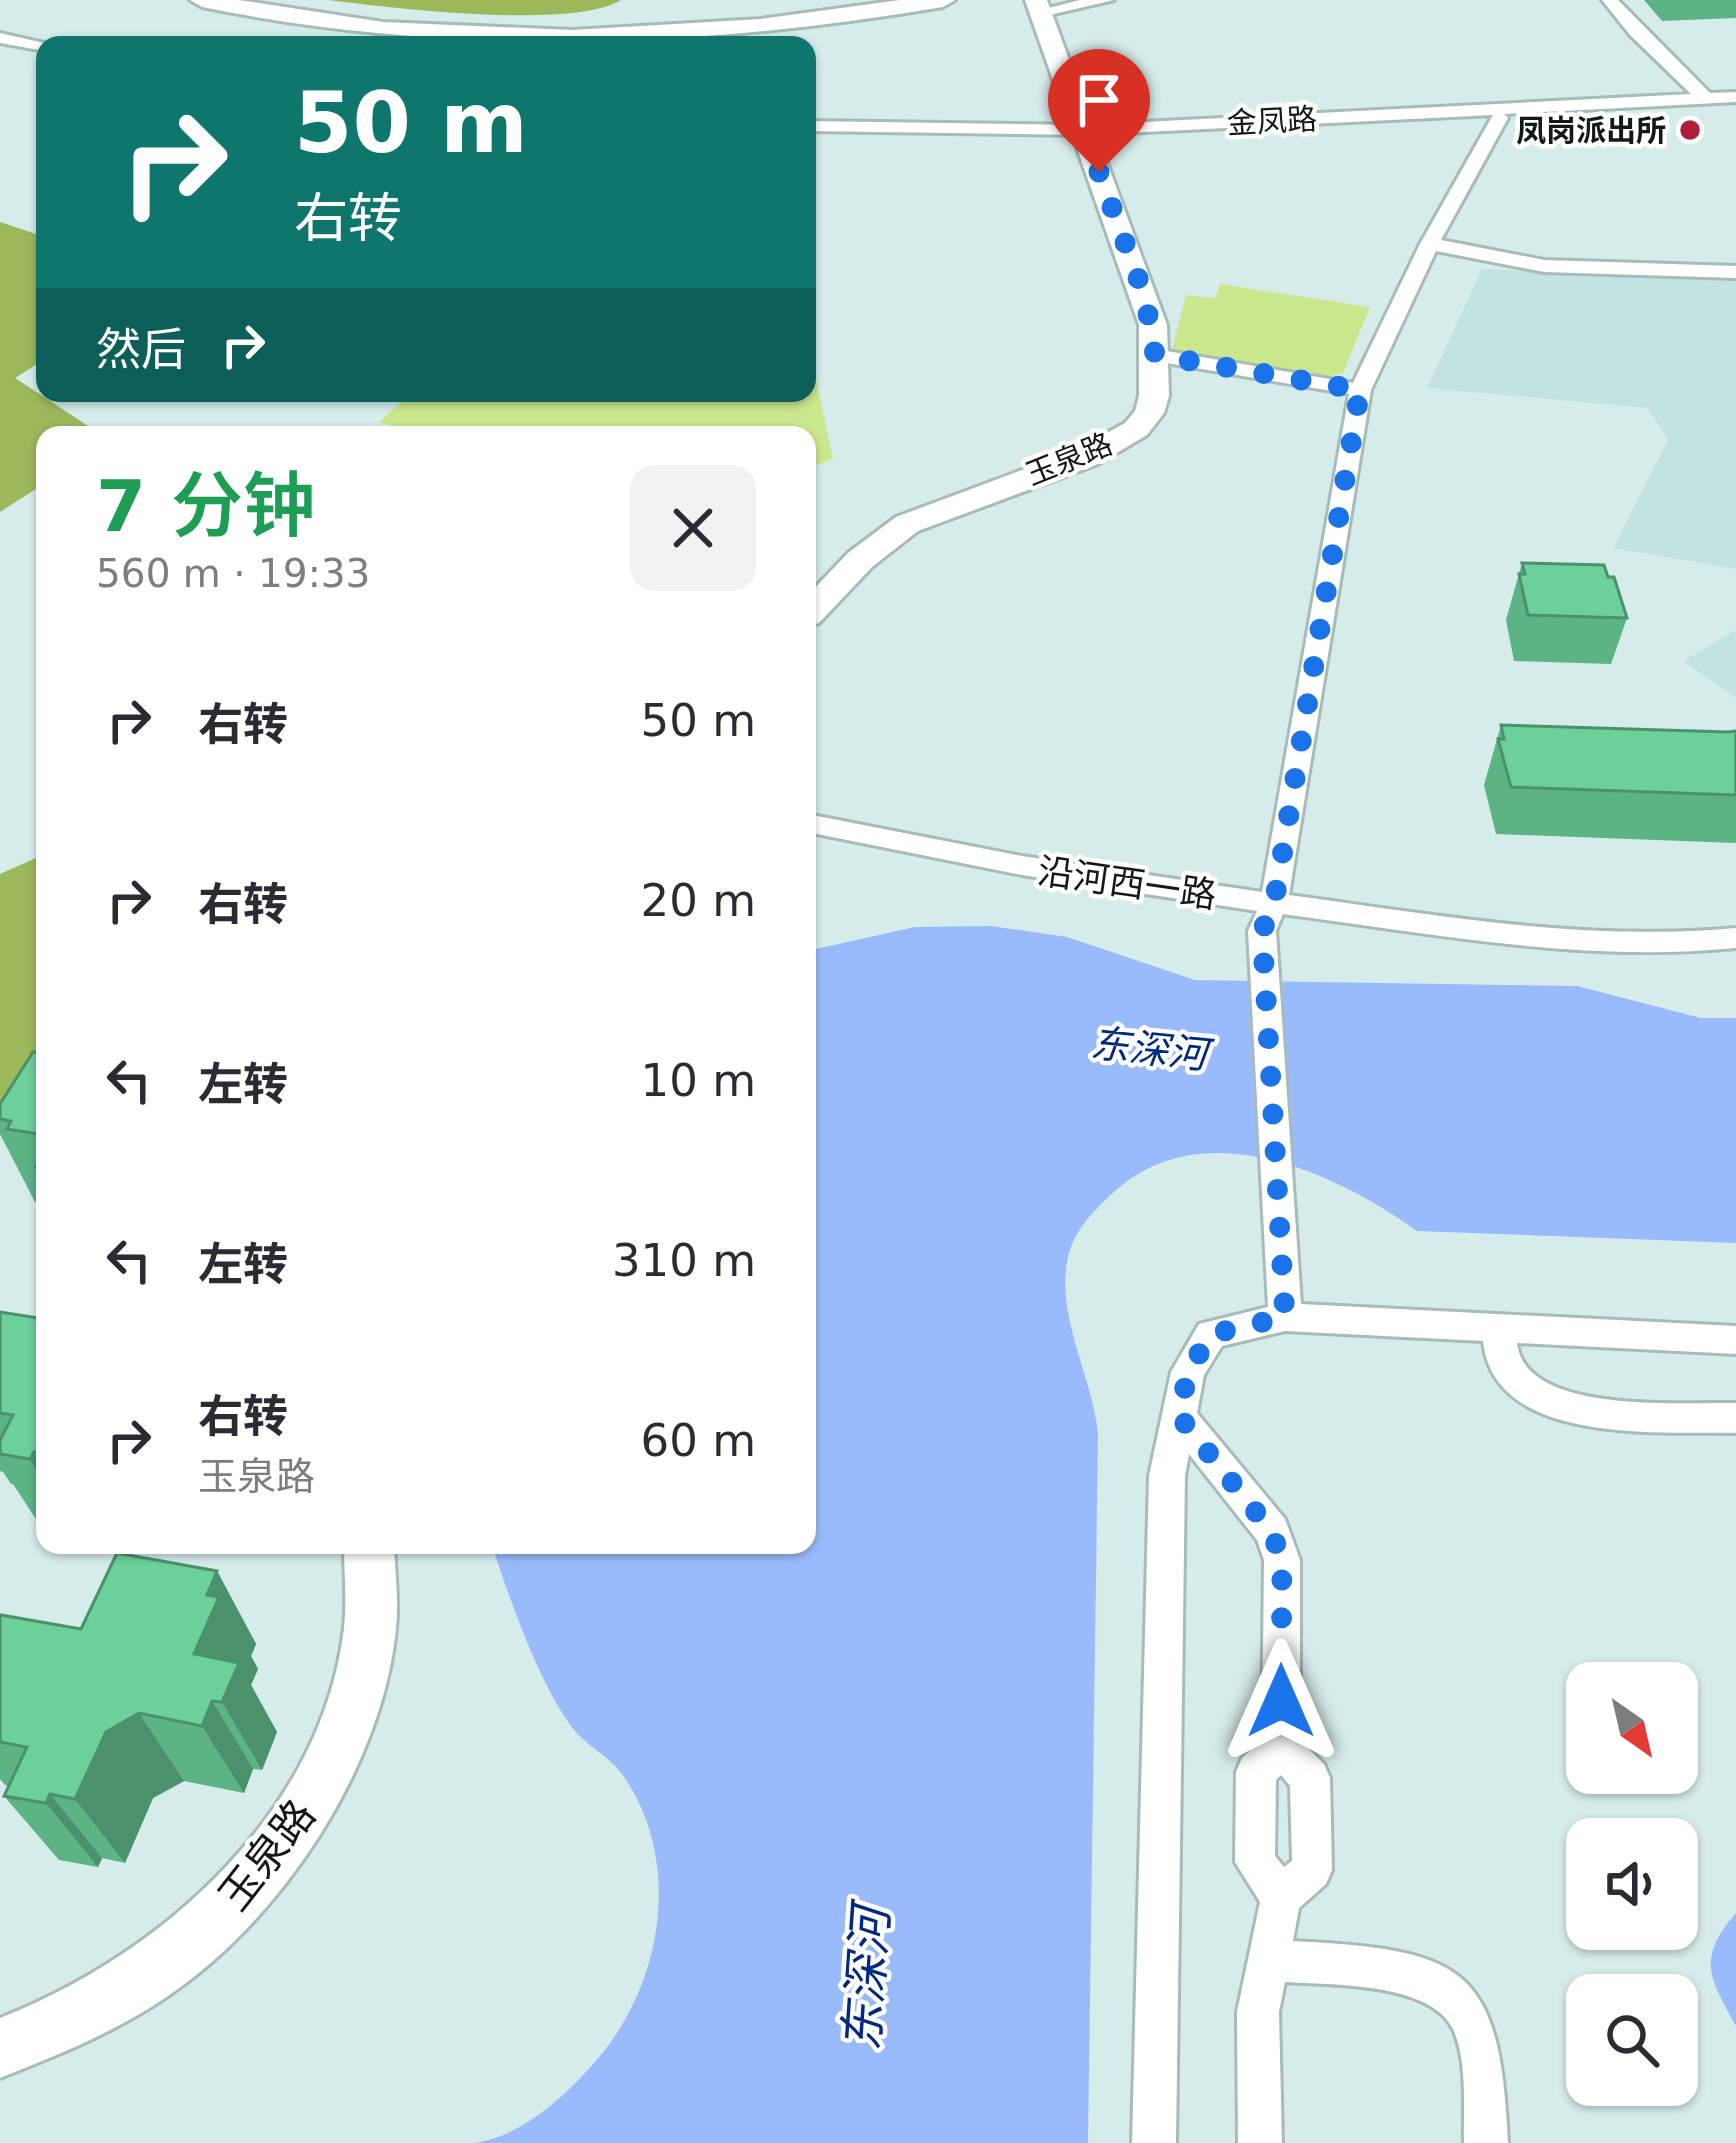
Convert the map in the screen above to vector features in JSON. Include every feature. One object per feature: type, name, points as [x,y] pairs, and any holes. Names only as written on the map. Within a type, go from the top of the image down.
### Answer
[{"type":"main road","points":[[202,0],[336,23],[535,34],[724,28],[943,0]]},
{"type":"main road","points":[[273,0],[406,16],[575,21],[719,15],[851,0]]},
{"type":"street","points":[[1039,6],[1106,0]]},
{"type":"street","points":[[1610,0],[1636,32],[1707,100]]},
{"type":"street","name":"玉泉路","points":[[816,606],[860,560],[907,524],[1087,457],[1136,429],[1149,413],[1155,355],[1145,297],[1039,6]]},
{"type":"street","points":[[0,38],[36,44]]},
{"type":"street","name":"金凤路","points":[[816,126],[1084,130],[1736,97]]},
{"type":"street","points":[[1285,1317],[1262,931],[1274,904],[1360,390],[1430,244],[1499,118]]},
{"type":"street","points":[[1430,244],[1544,266],[1736,272]]},
{"type":"street","points":[[1155,355],[1360,390]]},
{"type":"street","name":"沿河西一路","points":[[816,825],[1004,866],[1572,941],[1736,938]]},
{"type":"street","points":[[1154,2143],[1167,1476],[1188,1372],[1211,1334],[1285,1317],[1736,1340]]},
{"type":"street","points":[[1498,1328],[1504,1368],[1528,1394],[1558,1407],[1736,1418]]},
{"type":"street","points":[[1179,1416],[1271,1531],[1282,1560],[1281,1748],[1310,1778],[1312,1870],[1280,1897],[1258,2012],[1260,2143]]},
{"type":"street","name":"玉泉路","points":[[0,2048],[54,2032],[135,1988],[210,1926],[270,1857],[319,1788],[356,1700],[371,1627],[369,1554]]},
{"type":"street","points":[[1280,1897],[1255,1862],[1256,1772],[1281,1748]]},
{"type":"street","points":[[1268,1960],[1395,1972],[1434,1982],[1467,2011],[1483,2069],[1486,2143]]},
{"type":"shaded area","points":[[1482,269],[1736,277],[1736,569],[1613,548],[1668,440],[1648,408],[1427,388]]},
{"type":"shaded area","points":[[1736,630],[1736,698],[1683,661]]},
{"type":"green space","points":[[329,0],[621,0],[597,9],[523,15]]},
{"type":"green space","points":[[0,222],[36,234],[36,365],[15,378],[36,392],[36,402],[52,402],[88,426],[36,426],[36,489],[0,512]]},
{"type":"green space","points":[[1220,284],[1370,307],[1343,373],[1326,377],[1172,350],[1186,295],[1215,298]]},
{"type":"green space","points":[[816,379],[833,459],[816,465],[816,426],[393,426],[379,422],[402,402],[816,402]]},
{"type":"green space","points":[[36,858],[36,1102],[0,1136],[0,874]]},
{"type":"water","name":"东深河","points":[[991,926],[1067,937],[1195,980],[1577,986],[1701,1018],[1736,1018],[1736,1243],[1417,1231],[1348,1189],[1309,1172],[1228,1153],[1188,1155],[1150,1167],[1115,1191],[1075,1238],[1065,1279],[1070,1324],[1098,1435],[1088,2143],[475,2143],[509,2132],[541,2113],[582,2076],[618,2032],[650,1961],[659,1883],[641,1808],[617,1768],[579,1736],[561,1712],[527,1641],[495,1554],[816,1554],[816,949],[915,927]]},
{"type":"water","points":[[1736,1913],[1736,2026],[1714,1982],[1711,1957]]},
{"type":"building","points":[[1522,563],[1604,565],[1608,577],[1614,577],[1627,618],[1528,615],[1519,574],[1525,574]]},
{"type":"building","points":[[1501,725],[1736,731],[1736,795],[1511,787],[1498,739],[1504,739]]},
{"type":"building","points":[[36,1052],[36,1134],[7,1129],[11,1121],[0,1119],[0,1104]]},
{"type":"building","points":[[0,1312],[36,1318],[36,1452],[30,1459],[0,1454],[0,1440],[13,1415],[0,1413]]},
{"type":"building","points":[[117,1554],[217,1571],[207,1595],[219,1597],[194,1654],[239,1663],[222,1702],[212,1701],[202,1726],[139,1713],[106,1732],[75,1799],[50,1794],[46,1803],[4,1796],[27,1747],[0,1742],[0,1617],[81,1629]]},
{"type":"place","name":"凤岗派出所","points":[[1690,130]]},
{"type":"route","points":[[1099,172],[1154,325],[1155,355],[1360,390],[1274,904],[1262,931],[1285,1317],[1211,1334],[1188,1372],[1179,1416],[1271,1531],[1282,1560],[1281,1701]]}]
